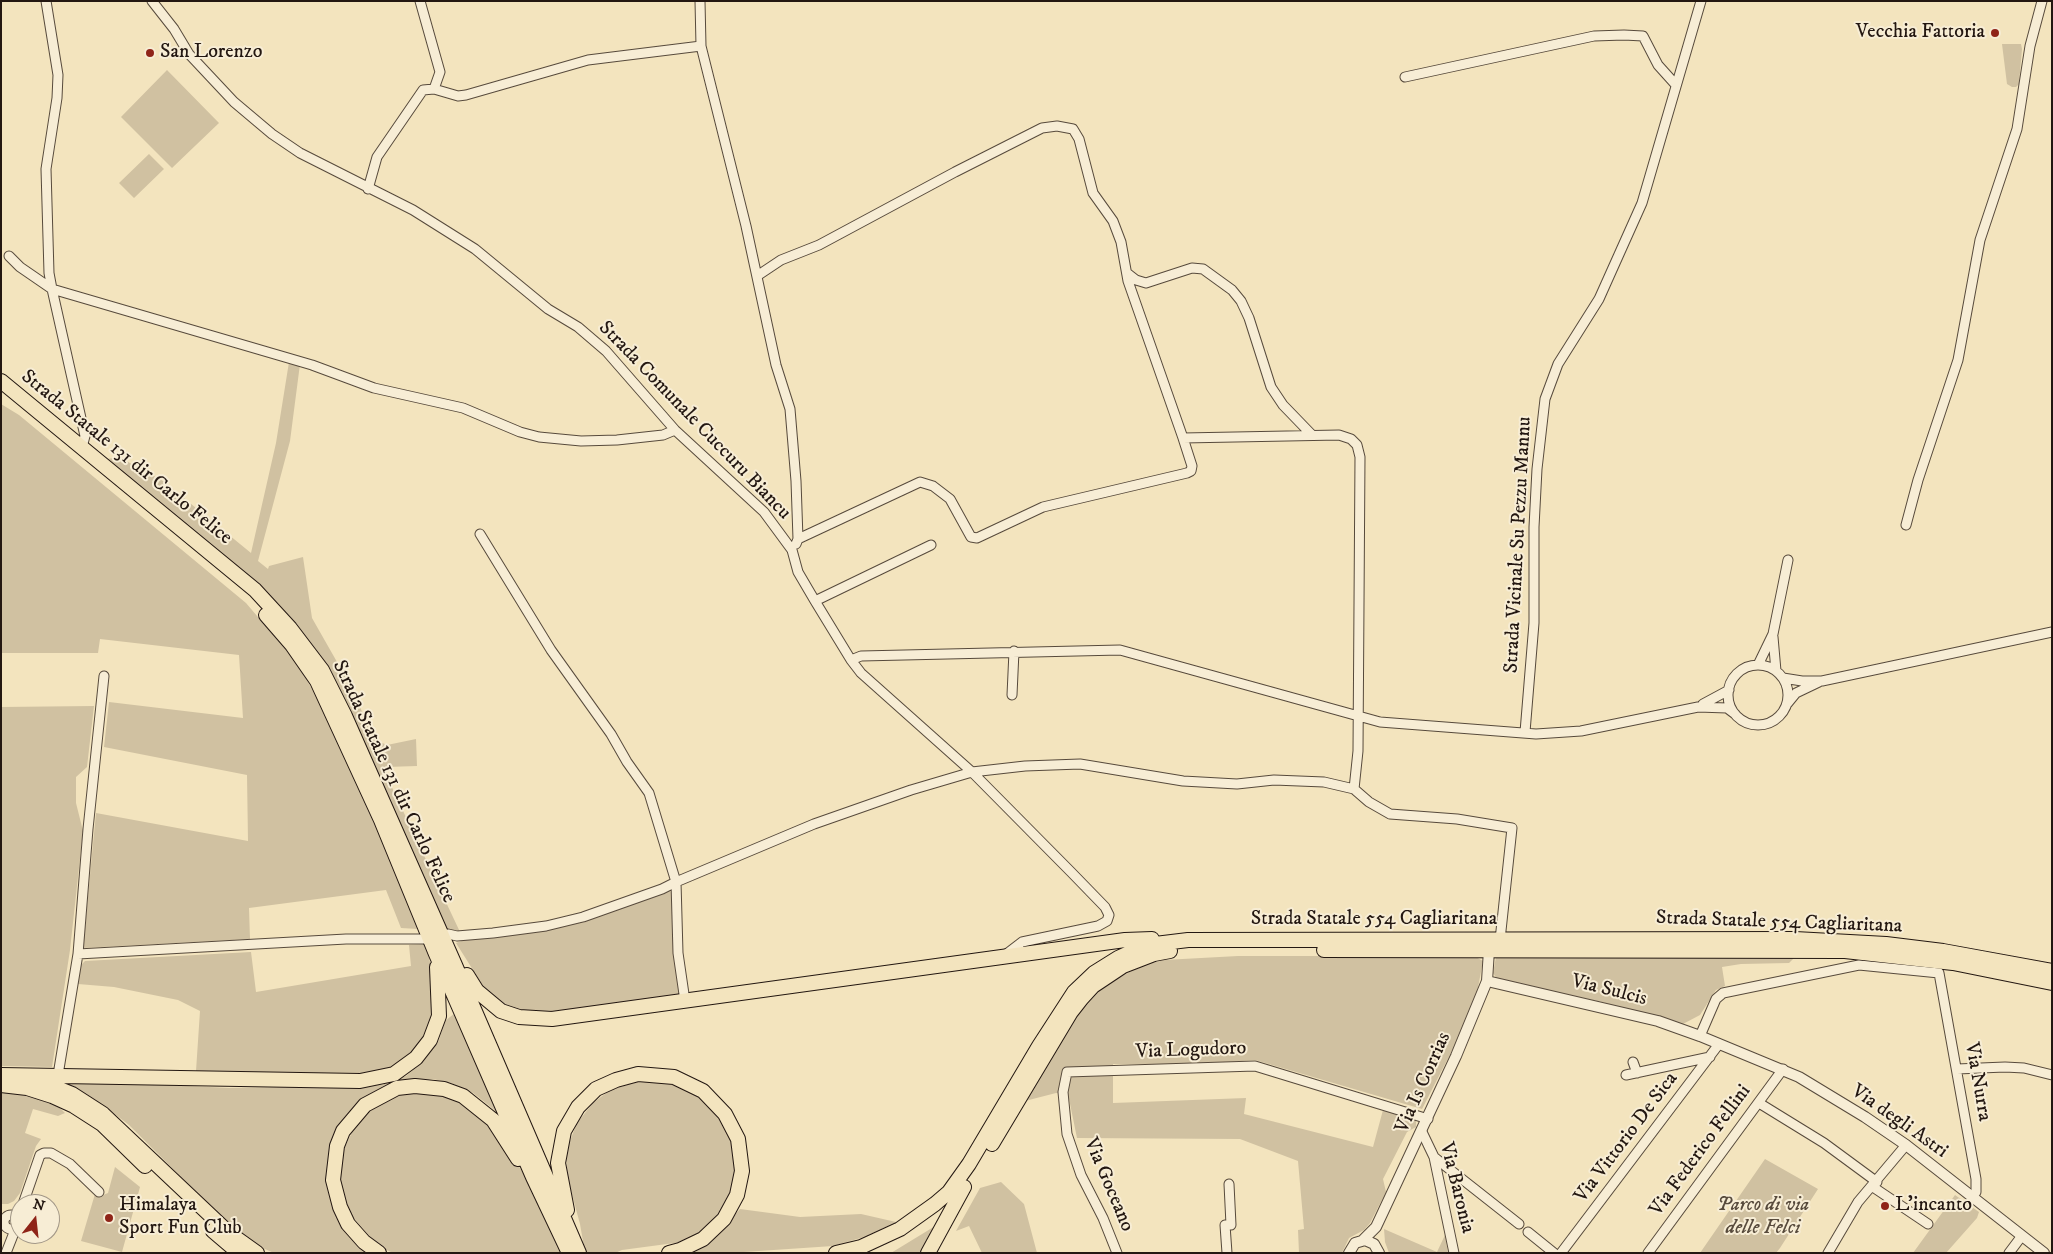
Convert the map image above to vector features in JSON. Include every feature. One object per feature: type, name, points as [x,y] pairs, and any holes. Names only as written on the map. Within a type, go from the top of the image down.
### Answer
[{"type":"highway","name":"Strada Statale 131 dir Carlo Felice","points":[[1,381],[255,590],[290,628],[322,670],[345,716],[455,965],[573,1250]]},
{"type":"highway","name":"Strada Statale 131 dir Carlo Felice","points":[[1,393],[251,598],[292,645],[317,681],[381,820],[436,954],[533,1177]]},
{"type":"highway","name":"Strada Statale 554 Cagliaritana","points":[[836,1253],[861,1247],[900,1230],[948,1192],[969,1164],[1064,1004],[1086,979],[1118,958],[1147,945],[1188,940],[1767,939],[1886,944],[1943,950],[2052,971]]},
{"type":"highway","points":[[455,965],[470,977],[477,991],[501,1011],[519,1017],[552,1018],[1125,940],[1188,940]]},
{"type":"highway","name":"Strada Statale 554 Cagliaritana","points":[[873,1253],[920,1228],[948,1205],[964,1187],[1071,1012],[1093,986],[1134,961],[1154,954],[1193,950],[1845,952],[1953,963],[2052,984]]},
{"type":"highway","points":[[1,1075],[360,1081],[394,1074],[416,1058],[430,1040],[439,1016],[436,954]]},
{"type":"highway","points":[[2007,974],[2012,980],[2052,988]]},
{"type":"highway","points":[[573,1250],[558,1164],[564,1131],[578,1106],[596,1089],[616,1080],[638,1074],[674,1077],[703,1091],[725,1114],[738,1139],[742,1171],[737,1195],[724,1219],[703,1239],[669,1253]]},
{"type":"highway","points":[[1,1075],[42,1082],[72,1094],[103,1114],[229,1233],[257,1253]]},
{"type":"highway","points":[[1,1085],[27,1088],[52,1096],[74,1106],[102,1124],[235,1250]]},
{"type":"highway","points":[[379,1253],[364,1242],[348,1224],[340,1207],[333,1180],[337,1146],[344,1132],[365,1105],[396,1088],[432,1086],[463,1096],[493,1120],[513,1153],[533,1177],[573,1250]]},
{"type":"highway","points":[[928,1253],[964,1187]]},
{"type":"street","points":[[46,1],[58,75],[57,98],[46,169],[48,273],[85,436],[82,447]]},
{"type":"street","name":"Strada Comunale Cuccuru Biancu","points":[[152,1],[174,29],[189,54],[234,102],[272,134],[300,153],[368,189],[413,210],[475,249],[548,309],[578,327],[606,351],[674,430],[764,512],[792,550],[798,572],[851,660],[861,673],[972,772],[1104,907],[1108,915],[1107,921],[1098,926],[1022,942],[1001,958]]},
{"type":"street","points":[[420,1],[440,72],[434,89]]},
{"type":"street","points":[[700,1],[701,46],[746,226],[776,365],[790,409],[798,539],[792,550]]},
{"type":"street","name":"Strada Vicinale Su Pezzu Mannu","points":[[1526,732],[1534,623],[1537,469],[1545,399],[1558,364],[1599,299],[1642,203],[1701,1]]},
{"type":"street","points":[[1906,525],[1918,480],[1958,360],[1980,240],[2017,129],[2030,46],[2042,1]]},
{"type":"street","points":[[1405,77],[1594,36],[1624,35],[1643,36],[1658,65],[1676,85]]},
{"type":"street","points":[[368,189],[377,157],[414,100],[423,90],[434,89],[458,96],[466,95],[588,60],[701,46]]},
{"type":"street","points":[[757,276],[781,260],[819,245],[963,167],[1042,128],[1058,126],[1073,129],[1079,139],[1093,193],[1113,220],[1121,242],[1128,281],[1192,466],[1191,471],[1187,473],[1043,508],[977,538],[971,537],[950,499],[933,486],[920,482],[798,539]]},
{"type":"street","points":[[9,256],[20,268],[52,289],[312,365],[374,388],[463,408],[520,432],[539,437],[581,441],[617,440],[664,434],[674,430]]},
{"type":"street","points":[[1127,273],[1136,280],[1146,283],[1192,268],[1203,269],[1232,290],[1241,301],[1249,318],[1270,387],[1283,405],[1312,435]]},
{"type":"street","points":[[1183,438],[1339,435],[1351,439],[1357,444],[1360,457],[1358,763],[1354,788]]},
{"type":"street","points":[[480,534],[551,650],[611,734],[627,762],[649,793],[676,882],[678,953],[685,1001]]},
{"type":"street","points":[[815,601],[931,545]]},
{"type":"street","points":[[1758,665],[1773,634],[1788,560]]},
{"type":"street","points":[[1735,714],[1729,703],[1729,690],[1733,679],[1750,666],[1758,665],[1802,681],[1822,681],[2052,632]]},
{"type":"street","points":[[1773,634],[1779,674],[1788,690],[1787,705]]},
{"type":"street","points":[[851,660],[861,656],[1120,650],[1357,718],[1380,722],[1552,734],[1574,732],[1698,707],[1727,708],[1745,722],[1762,725],[1777,718],[1796,694],[1822,681]]},
{"type":"street","points":[[1012,695],[1014,651]]},
{"type":"street","points":[[58,1075],[78,954],[90,802],[104,676]]},
{"type":"street","points":[[1698,707],[1729,690]]},
{"type":"street","points":[[448,934],[457,936],[493,933],[546,926],[583,918],[662,889],[814,824],[911,790],[972,772],[1025,766],[1080,764],[1183,781],[1237,784],[1274,780],[1314,782],[1354,788],[1369,802],[1390,814],[1457,819],[1512,828],[1500,940]]},
{"type":"street","points":[[78,954],[346,939],[425,939]]},
{"type":"street","name":"Via Is Corrias","points":[[1349,1253],[1355,1243],[1362,1240],[1376,1227],[1422,1132],[1487,981],[1489,950]]},
{"type":"street","name":"Via Nurra","points":[[1700,1036],[1716,999],[1723,993],[1859,965],[1939,973],[1976,1179],[1976,1192],[1973,1196]]},
{"type":"street","name":"Via Sulcis","points":[[1487,981],[1592,1004],[1658,1022],[1720,1044]]},
{"type":"street","name":"Via Vittorio De Sica","points":[[1561,1253],[1720,1044]]},
{"type":"street","name":"Via degli Astri","points":[[1720,1044],[1783,1069],[1821,1090],[1906,1145],[2044,1253]]},
{"type":"street","points":[[1626,1076],[1710,1057]]},
{"type":"street","points":[[1634,1062],[1636,1073]]},
{"type":"street","name":"Via Logudoro","points":[[1067,1072],[1255,1066],[1428,1119]]},
{"type":"street","points":[[1957,1069],[2024,1068],[2052,1075]]},
{"type":"street","name":"Via Federico Fellini","points":[[1648,1253],[1783,1069]]},
{"type":"street","name":"Via Goceano","points":[[1067,1072],[1062,1092],[1068,1134],[1081,1176],[1103,1218],[1118,1253]]},
{"type":"street","points":[[1759,1103],[1824,1143],[1928,1224]]},
{"type":"street","name":"Via Baronia","points":[[1422,1132],[1434,1158],[1454,1253]]},
{"type":"street","points":[[1828,1253],[1858,1202],[1906,1145]]},
{"type":"street","points":[[26,1194],[40,1155],[44,1153],[51,1153],[70,1164],[99,1192]]},
{"type":"street","points":[[1434,1158],[1519,1224]]},
{"type":"street","points":[[1227,1253],[1225,1225],[1231,1225],[1229,1184]]},
{"type":"street","points":[[6,1252],[9,1219]]},
{"type":"street","points":[[1376,1227],[1378,1250]]},
{"type":"street","points":[[1528,1232],[1554,1253]]},
{"type":"street","points":[[2012,1251],[2021,1236]]},
{"type":"street","points":[[1362,1240],[1371,1242],[1378,1250]]},
{"type":"green space","points":[[2002,44],[2021,44],[2019,84],[2016,87],[2007,84]]},
{"type":"green space","points":[[167,70],[219,123],[172,168],[121,117]]},
{"type":"green space","points":[[149,154],[164,169],[134,198],[119,183]]},
{"type":"green space","points":[[289,362],[300,364],[290,441],[258,561],[268,569],[269,566],[303,557],[312,618],[349,683],[375,740],[387,745],[416,739],[417,766],[386,767],[388,779],[460,932],[446,932],[323,663],[107,459],[119,457],[163,481],[251,553],[276,443]]},
{"type":"green space","points":[[1,404],[19,415],[246,603],[297,663],[325,712],[373,817],[418,929],[401,928],[386,890],[249,908],[250,939],[83,948],[96,813],[248,841],[247,775],[104,747],[109,702],[243,718],[239,655],[100,639],[98,653],[1,653]]},
{"type":"green space","points":[[94,706],[87,767],[76,777],[76,803],[83,831],[70,950],[52,1067],[1,1066],[1,707]]},
{"type":"green space","points":[[669,891],[673,892],[681,995],[549,1013],[525,1012],[508,1007],[485,989],[456,943],[464,940],[549,929]]},
{"type":"green space","points":[[426,944],[433,976],[435,1020],[415,1057],[379,1074],[196,1071],[200,1011],[178,1000],[114,987],[78,984],[80,966],[85,961],[251,952],[256,992],[411,966],[409,945]]},
{"type":"green space","points":[[1238,956],[1474,956],[1483,961],[1477,993],[1462,1031],[1422,1109],[1255,1060],[1203,1064],[1113,1064],[1113,1103],[1246,1098],[1244,1114],[1373,1147],[1383,1110],[1416,1120],[1416,1127],[1407,1132],[1383,1179],[1386,1192],[1370,1223],[1364,1230],[1349,1238],[1342,1253],[1299,1253],[1298,1230],[1304,1229],[1298,1161],[1240,1139],[1077,1138],[1068,1094],[1056,1093],[1025,1101],[1075,1018],[1103,987],[1140,966],[1164,960]]},
{"type":"green space","points":[[1496,957],[1794,958],[1789,963],[1741,964],[1722,967],[1725,986],[1716,990],[1700,1015],[1681,1025],[1602,1002],[1497,979],[1493,973]]},
{"type":"green space","points":[[455,1013],[505,1122],[492,1108],[473,1093],[451,1083],[433,1079],[412,1080],[342,1122],[330,1181],[370,1253],[274,1253],[258,1246],[232,1228],[129,1125],[103,1105],[67,1086],[68,1080],[229,1088],[382,1085],[406,1076],[423,1062],[439,1040],[445,1021]]},
{"type":"green space","points":[[644,1080],[683,1085],[712,1106],[731,1135],[736,1172],[732,1189],[727,1202],[715,1218],[702,1231],[682,1242],[622,1250],[615,1253],[585,1253],[580,1224],[567,1176],[566,1151],[577,1123],[593,1103],[610,1090]]},
{"type":"green space","points":[[1,1090],[38,1099],[59,1107],[65,1113],[58,1116],[33,1109],[25,1133],[41,1139],[36,1146],[20,1193],[10,1194],[10,1203],[1,1204]]},
{"type":"green space","points":[[443,1091],[466,1103],[494,1129],[530,1183],[563,1253],[393,1253],[378,1246],[352,1216],[345,1203],[339,1172],[341,1156],[352,1132],[362,1118],[380,1103],[399,1094]]},
{"type":"green space","name":"Parco di via delle Felci","points":[[1765,1159],[1818,1189],[1780,1248],[1776,1253],[1700,1253]]},
{"type":"green space","name":"Himalaya Sport Fun Club","points":[[115,1167],[140,1187],[122,1252],[81,1241],[95,1194],[101,1196],[108,1193]]},
{"type":"green space","points":[[1001,1182],[1024,1204],[1037,1253],[982,1253],[969,1226],[956,1231],[980,1188]]},
{"type":"green space","points":[[1955,1195],[1979,1212],[1977,1218],[1946,1253],[1913,1253]]},
{"type":"green space","points":[[740,1209],[800,1217],[861,1214],[896,1222],[864,1237],[833,1246],[729,1253],[690,1253],[722,1229]]},
{"type":"green space","points":[[935,1226],[920,1253],[891,1253],[927,1231]]},
{"type":"green space","points":[[1384,1229],[1437,1252],[1445,1235],[1448,1253],[1389,1253],[1385,1242]]},
{"type":"place","name":"Vecchia Fattoria","points":[[1995,33]]},
{"type":"place","name":"San Lorenzo","points":[[150,53]]},
{"type":"place","name":"L'incanto","points":[[1885,1206]]},
{"type":"place","name":"Himalaya Sport Fun Club","points":[[109,1218]]}]
